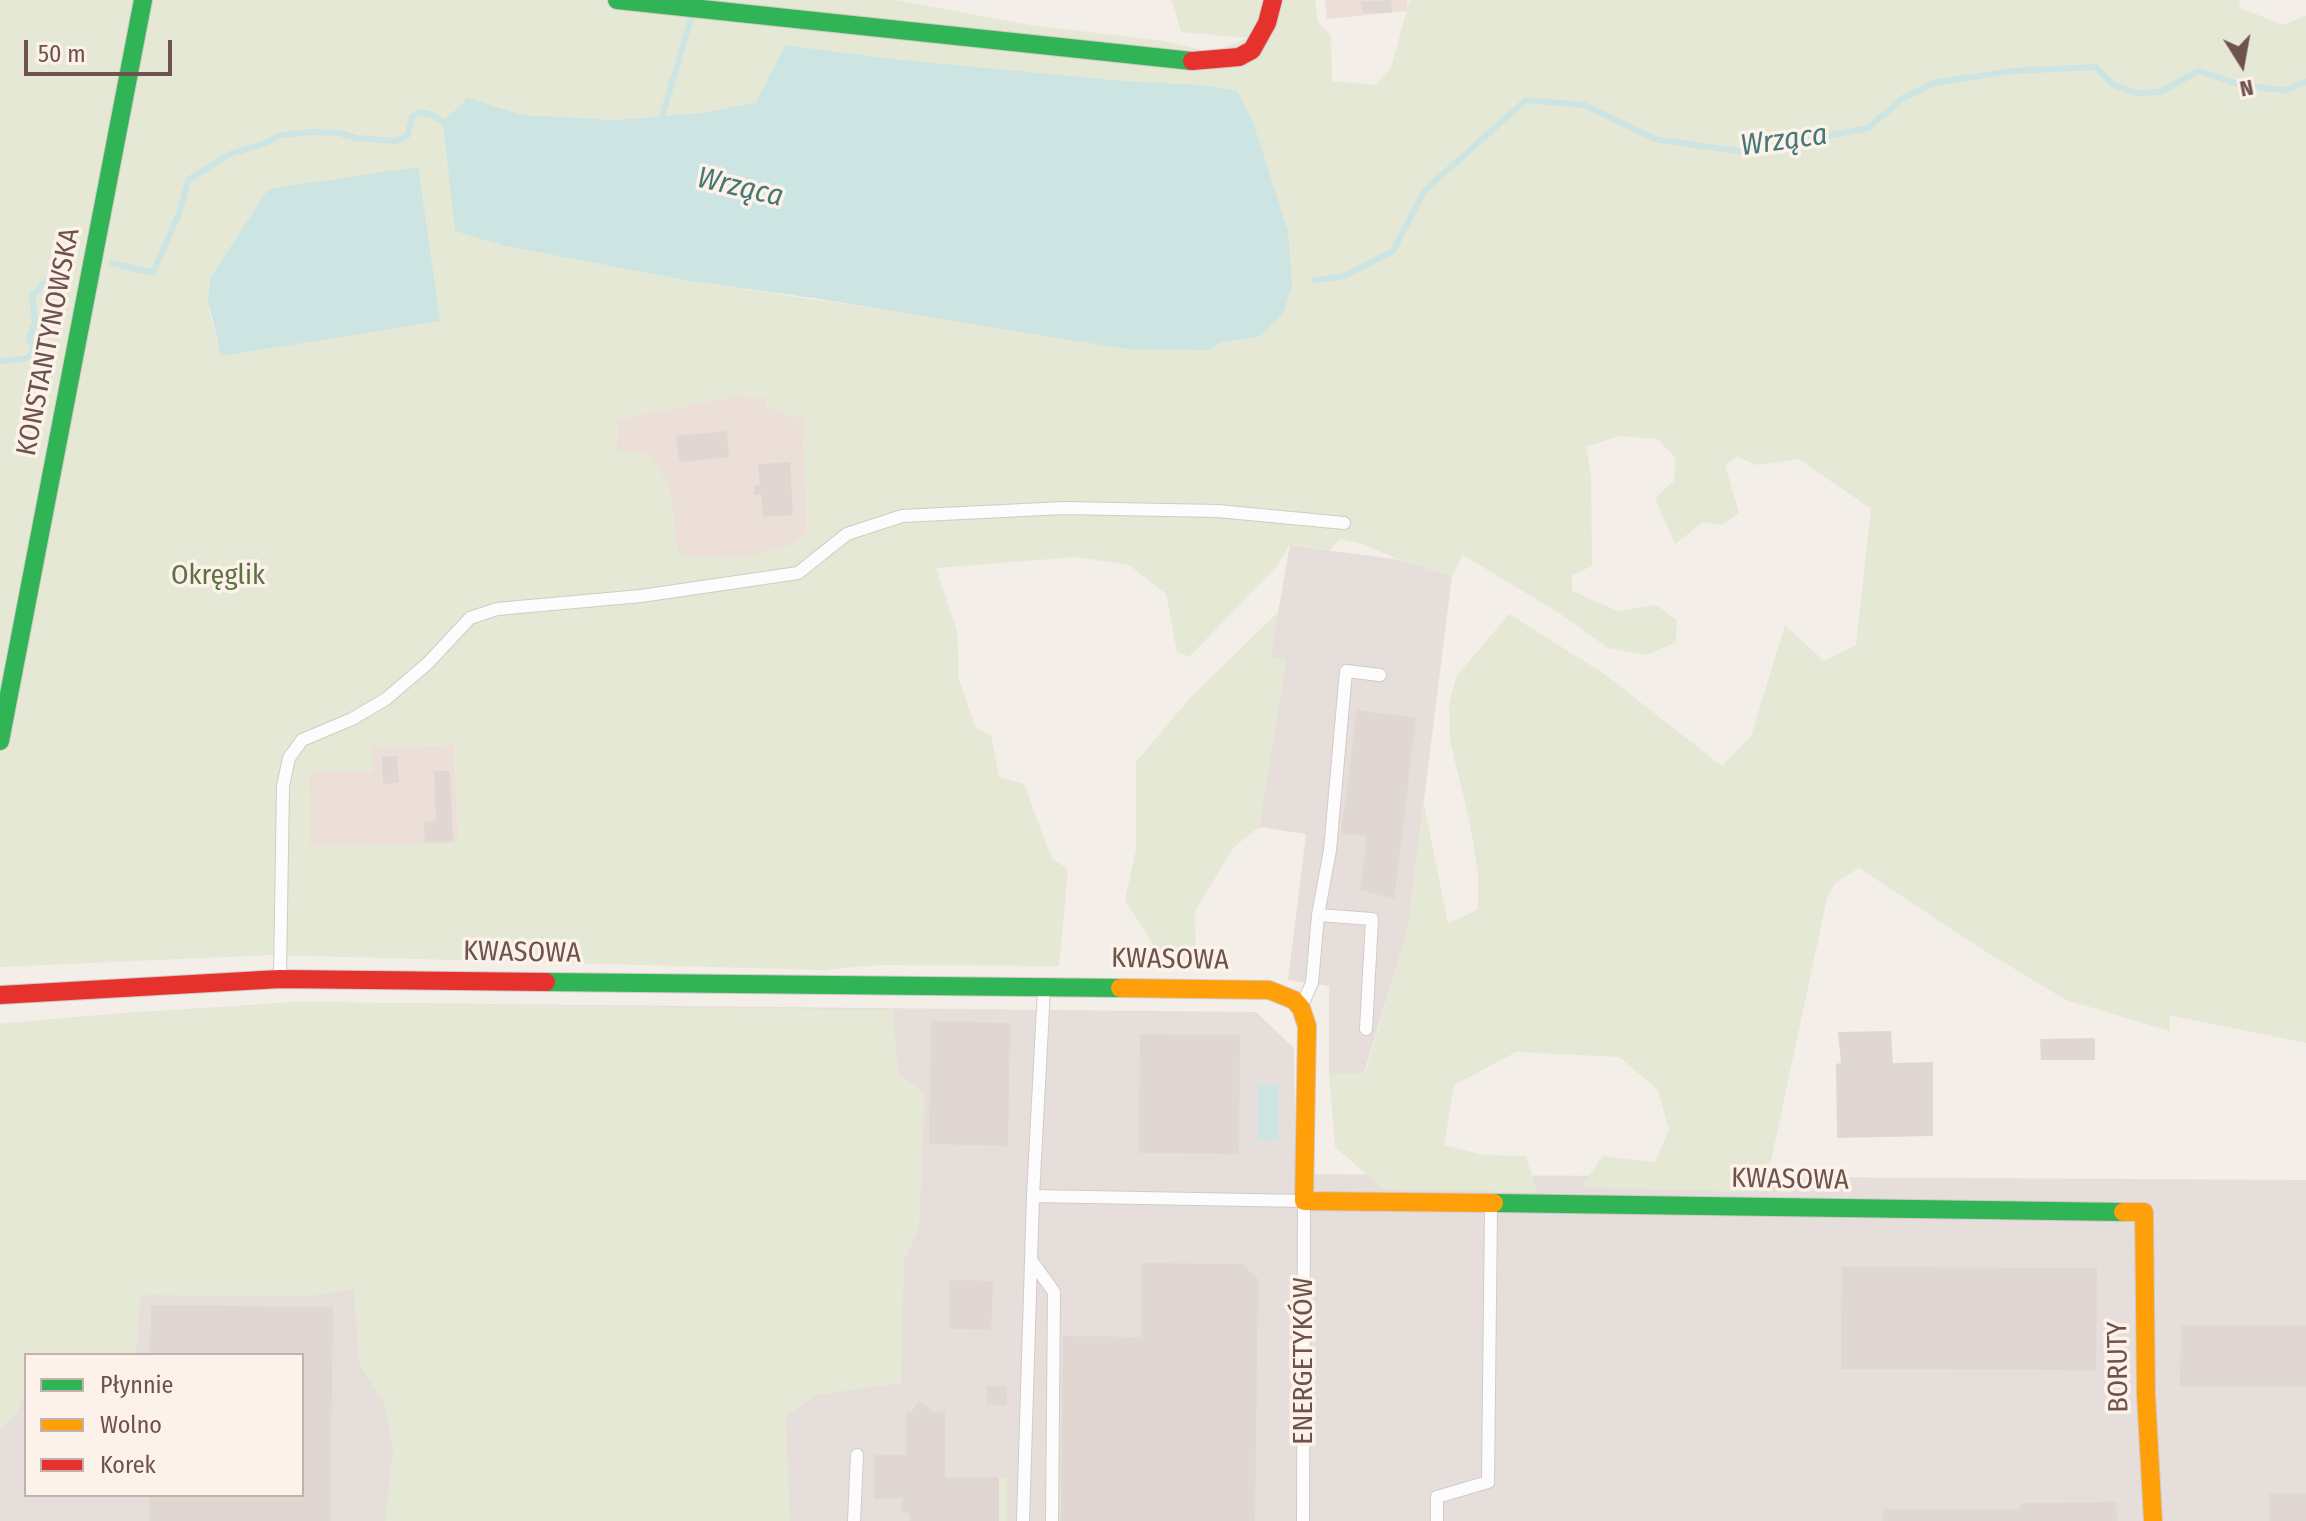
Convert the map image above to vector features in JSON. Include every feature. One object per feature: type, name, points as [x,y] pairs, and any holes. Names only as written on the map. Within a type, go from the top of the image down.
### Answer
[{"type":"street","name":"KONSTANTYNOWSKA","points":[[0,741],[143,0]]},
{"type":"street","points":[[617,0],[1148,60],[1197,62],[1239,57],[1252,50],[1261,37],[1273,0]]},
{"type":"street","name":"KWASOWA","points":[[0,995],[280,979],[1044,985],[1269,990],[1294,1000],[1301,1008]]},
{"type":"street","points":[[1301,1008],[1308,1036],[1304,1201]]},
{"type":"street","name":"KWASOWA","points":[[1304,1201],[2144,1212]]},
{"type":"street","name":"BORUTY","points":[[2144,1212],[2146,1394],[2153,1521]]},
{"type":"lane","points":[[280,979],[283,786],[289,758],[302,740],[352,719],[386,699],[428,663],[470,618],[497,609],[641,596],[798,573],[847,534],[902,516],[1080,508],[1218,511],[1344,523]]},
{"type":"lane","points":[[1301,1008],[1312,983],[1318,915],[1330,850],[1346,671],[1380,675]]},
{"type":"lane","points":[[1318,915],[1372,919],[1366,1029]]},
{"type":"lane","points":[[1023,1521],[1033,1196],[1044,985]]},
{"type":"lane","points":[[1033,1196],[1304,1201]]},
{"type":"lane","name":"ENERGETYKÓW","points":[[1303,1521],[1304,1201]]},
{"type":"lane","points":[[1437,1521],[1437,1497],[1488,1482],[1491,1205]]},
{"type":"lane","points":[[1031,1260],[1054,1292],[1052,1521]]},
{"type":"lane","points":[[854,1521],[857,1455]]},
{"type":"shaded area","points":[[1325,0],[1407,0],[1408,11],[1327,19]]},
{"type":"shaded area","points":[[732,397],[766,398],[766,407],[805,420],[803,436],[808,533],[793,545],[747,558],[678,555],[669,487],[616,452],[617,419]]},
{"type":"shaded area","points":[[1290,545],[1400,560],[1452,576],[1408,929],[1364,1073],[1329,1073],[1329,986],[1288,980],[1306,834],[1259,827],[1286,660],[1270,657]]},
{"type":"shaded area","points":[[454,745],[459,844],[310,846],[309,772],[373,772],[373,747]]},
{"type":"shaded area","points":[[298,1002],[1256,1012],[1294,1048],[1296,1174],[2306,1180],[2306,1521],[0,1521],[0,1024]]},
{"type":"green space","name":"Okręglik","points":[[0,0],[895,0],[1036,26],[1158,40],[1212,52],[1248,38],[1181,32],[1172,1],[1169,0],[1315,0],[1318,22],[1331,35],[1332,81],[1376,85],[1391,67],[1410,0],[2239,0],[2240,8],[2283,25],[2306,16],[2306,1043],[2169,1015],[2170,1031],[2066,1000],[1859,868],[1835,883],[1827,898],[1771,1161],[1743,1192],[1581,1187],[1603,1156],[1655,1162],[1669,1130],[1658,1090],[1619,1057],[1516,1052],[1454,1085],[1444,1145],[1484,1155],[1526,1156],[1537,1192],[1383,1189],[1335,1147],[1329,1073],[1365,1073],[1408,929],[1424,805],[1448,923],[1478,910],[1478,874],[1450,740],[1449,705],[1456,677],[1509,614],[1603,673],[1722,766],[1751,736],[1785,625],[1824,661],[1856,645],[1871,509],[1799,459],[1757,465],[1737,457],[1725,465],[1739,513],[1721,525],[1703,522],[1675,544],[1655,498],[1674,481],[1676,459],[1658,439],[1619,436],[1586,447],[1591,474],[1592,566],[1572,575],[1572,591],[1618,611],[1656,605],[1677,620],[1676,642],[1647,655],[1608,648],[1559,613],[1463,555],[1452,576],[1340,539],[1330,550],[1290,545],[1275,568],[1189,657],[1177,652],[1166,594],[1129,565],[1076,557],[936,568],[957,631],[959,680],[976,728],[991,736],[999,777],[1024,784],[1051,857],[1068,870],[1059,966],[879,965],[824,970],[271,955],[0,967]],"holes":[[[785,45],[893,59],[1124,81],[1202,85],[1237,91],[1258,337],[1220,343],[1208,350],[932,317],[690,281],[487,240],[468,98],[523,115],[617,120],[701,113],[756,104]],[[418,168],[221,356],[210,314],[210,278],[268,189]],[[732,397],[766,398],[765,407],[804,420],[808,533],[793,545],[747,558],[679,555],[669,487],[651,454],[616,451],[617,419]],[[454,745],[459,843],[310,846],[309,772],[373,772],[373,747]]]},
{"type":"green space","points":[[1278,612],[1270,657],[1286,660],[1259,827],[1234,847],[1195,911],[1196,961],[1130,968],[1124,951],[1153,944],[1125,900],[1136,849],[1136,762],[1190,698]]},
{"type":"green space","points":[[298,1002],[893,1010],[898,1073],[925,1093],[919,1229],[904,1261],[901,1383],[818,1395],[786,1415],[790,1521],[385,1521],[393,1450],[385,1406],[359,1364],[354,1290],[310,1296],[141,1295],[136,1353],[24,1353],[24,1396],[17,1414],[0,1429],[0,1024]]},
{"type":"green space","points":[[999,1477],[1007,1478],[1007,1521],[999,1521]]},
{"type":"water","points":[[785,45],[893,59],[1124,81],[1202,85],[1237,91],[1252,119],[1288,232],[1292,286],[1283,313],[1258,337],[1220,343],[1208,350],[1127,349],[690,281],[505,246],[455,231],[443,122],[468,98],[523,115],[617,120],[701,113],[756,103]]},
{"type":"water","points":[[418,167],[440,321],[221,356],[208,300],[210,278],[268,189]]},
{"type":"water","points":[[1258,1085],[1278,1085],[1278,1140],[1258,1140]]},
{"type":"building","points":[[1391,0],[1392,13],[1363,13],[1361,2]]},
{"type":"building","points":[[727,431],[729,457],[679,462],[676,436]]},
{"type":"building","points":[[790,462],[793,515],[763,517],[761,494],[754,495],[754,486],[760,485],[758,464]]},
{"type":"building","points":[[1357,710],[1416,718],[1394,899],[1360,890],[1367,836],[1341,833]]},
{"type":"building","points":[[397,756],[399,783],[383,784],[382,757]]},
{"type":"building","points":[[434,771],[450,771],[453,841],[425,843],[424,822],[436,821]]},
{"type":"building","points":[[931,1021],[1010,1023],[1008,1146],[929,1144]]},
{"type":"building","points":[[1891,1031],[1893,1063],[1933,1062],[1933,1136],[1837,1138],[1836,1064],[1841,1063],[1838,1032]]},
{"type":"building","points":[[1140,1034],[1240,1035],[1239,1154],[1139,1153]]},
{"type":"building","points":[[2095,1038],[2095,1060],[2041,1060],[2040,1039]]},
{"type":"building","points":[[1142,1263],[1242,1264],[1258,1279],[1255,1521],[1061,1521],[1063,1336],[1141,1337]]},
{"type":"building","points":[[1842,1267],[2097,1268],[2096,1370],[1841,1369]]},
{"type":"building","points":[[950,1280],[993,1281],[991,1330],[950,1329]]},
{"type":"building","points":[[151,1305],[333,1307],[330,1521],[149,1521],[149,1497],[304,1497],[304,1353],[150,1353]]},
{"type":"building","points":[[2181,1326],[2306,1326],[2306,1386],[2180,1386]]},
{"type":"building","points":[[987,1386],[1007,1386],[1007,1405],[987,1405]]},
{"type":"building","points":[[919,1401],[934,1412],[945,1411],[945,1477],[999,1477],[999,1521],[909,1521],[909,1513],[902,1513],[902,1498],[874,1499],[874,1455],[906,1455],[906,1412],[911,1412]]},
{"type":"building","points":[[2269,1494],[2306,1494],[2306,1521],[2269,1521]]},
{"type":"building","points":[[2116,1502],[2117,1521],[1883,1521],[1883,1509],[2020,1509],[2021,1503]]},
{"type":"waterway","points":[[660,123],[691,19]]},
{"type":"waterway","name":"Wrząca","points":[[1315,280],[1344,276],[1393,251],[1424,191],[1526,100],[1584,105],[1655,139],[1744,152],[1868,128],[1903,98],[1934,83],[2012,71],[2096,67],[2114,85],[2136,93],[2160,92],[2198,71],[2244,86],[2285,90],[2306,82]]},
{"type":"waterway","name":"Wrząca","points":[[112,263],[153,273],[180,211],[188,180],[230,154],[281,135],[310,132],[396,141],[407,136],[412,117],[420,112],[432,115],[446,127]]},
{"type":"waterway","name":"Wrząca","points":[[0,361],[31,356],[34,345],[29,340],[35,322],[32,296],[55,271],[73,262]]},
{"type":"traffic: fast","points":[[0,741],[143,0]]},
{"type":"traffic: fast","points":[[617,0],[1192,61]]},
{"type":"traffic: fast","points":[[546,982],[1120,988]]},
{"type":"traffic: fast","points":[[1494,1203],[2123,1212]]},
{"type":"traffic: slow","points":[[1120,988],[1269,990],[1294,1000],[1301,1008],[1307,1026],[1304,1201],[1494,1203]]},
{"type":"traffic: slow","points":[[2123,1212],[2144,1212],[2146,1394],[2153,1521]]},
{"type":"traffic: jam","points":[[1192,61],[1239,57],[1252,50],[1267,23],[1273,0]]},
{"type":"traffic: jam","points":[[0,995],[280,979],[546,982]]}]
